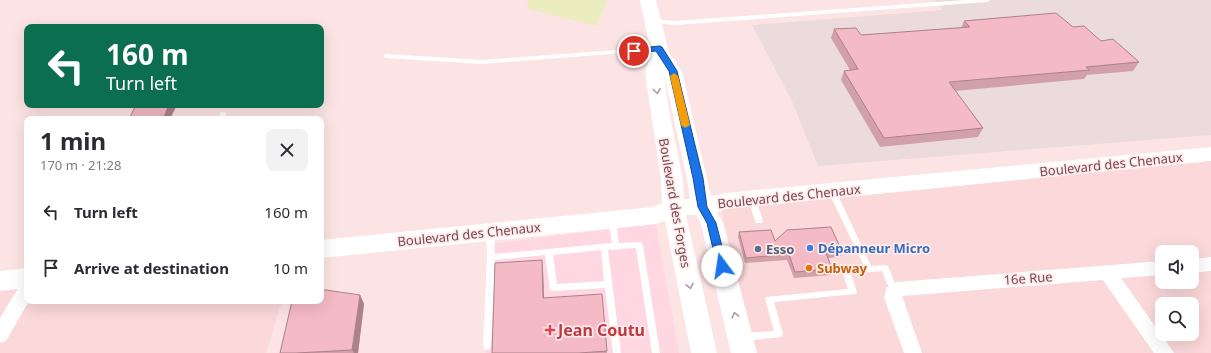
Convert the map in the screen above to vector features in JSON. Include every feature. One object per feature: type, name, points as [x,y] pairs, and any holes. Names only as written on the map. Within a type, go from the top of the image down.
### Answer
[{"type":"street","name":"Boulevard des Forges","points":[[648,0],[660,51],[673,71],[698,178],[702,207],[712,223],[742,345]]},
{"type":"street","name":"Boulevard des Forges","points":[[660,51],[654,72],[660,116],[672,180],[673,207],[704,353]]},
{"type":"street","name":"Boulevard des Chenaux","points":[[324,249],[656,215],[673,207],[702,207],[726,201],[1211,154]]},
{"type":"street","points":[[1199,265],[1211,264]]},
{"type":"street","name":"16e Rue","points":[[894,291],[900,288],[1155,269]]},
{"type":"street","points":[[1107,272],[1165,353]]},
{"type":"street","points":[[0,281],[24,278]]},
{"type":"street","points":[[894,291],[893,297],[913,353]]},
{"type":"street","points":[[0,335],[24,293]]},
{"type":"lane","points":[[653,21],[675,23],[987,0]]},
{"type":"lane","points":[[386,56],[481,62],[660,51]]},
{"type":"lane","points":[[832,191],[869,269]]},
{"type":"lane","points":[[752,199],[759,221]]},
{"type":"lane","points":[[612,220],[616,246]]},
{"type":"lane","points":[[487,346],[491,257],[490,232]]},
{"type":"lane","points":[[491,257],[639,245],[656,353]]},
{"type":"lane","points":[[604,247],[618,353]]},
{"type":"lane","points":[[549,252],[552,288],[609,284]]},
{"type":"lane","points":[[742,345],[779,334],[769,299],[853,292],[846,271],[885,268],[894,291]]},
{"type":"shaded area","points":[[934,0],[1211,0],[1211,135],[818,166],[791,99],[752,25],[943,10]]},
{"type":"shaded area","points":[[1211,157],[1211,353],[755,353],[720,204]]},
{"type":"shaded area","points":[[656,224],[679,353],[486,353],[488,244]]},
{"type":"shaded area","points":[[24,271],[24,304],[281,304],[266,353],[0,353],[0,275]]},
{"type":"green space","points":[[527,0],[607,0],[597,26],[528,9]]},
{"type":"building","points":[[1056,13],[1073,27],[1084,26],[1101,41],[1113,39],[1139,62],[1086,67],[1090,70],[949,82],[983,128],[884,138],[844,71],[858,69],[834,29],[856,28],[861,35],[970,27],[964,21]]},
{"type":"building","points":[[134,108],[168,108],[164,116],[130,116]]},
{"type":"building","points":[[831,227],[842,252],[826,253],[832,269],[795,272],[789,254],[746,258],[739,232],[771,230],[775,241],[787,230]]},
{"type":"building","name":"Jean Coutu","points":[[542,260],[543,298],[602,294],[607,351],[579,353],[492,353],[495,263]]},
{"type":"building","points":[[324,290],[360,295],[352,350],[280,353],[291,304],[324,304]]},
{"type":"slow traffic","points":[[674,76],[685,125]]},
{"type":"place","name":"Dépanneur Micro","points":[[810,248]]},
{"type":"place","name":"Esso","points":[[758,249]]},
{"type":"place","name":"Subway","points":[[809,268]]},
{"type":"place","name":"Jean Coutu","points":[[550,330]]},
{"type":"route","points":[[634,51],[659,49],[660,53],[673,71],[698,178],[702,207],[712,223],[722,266]]}]
